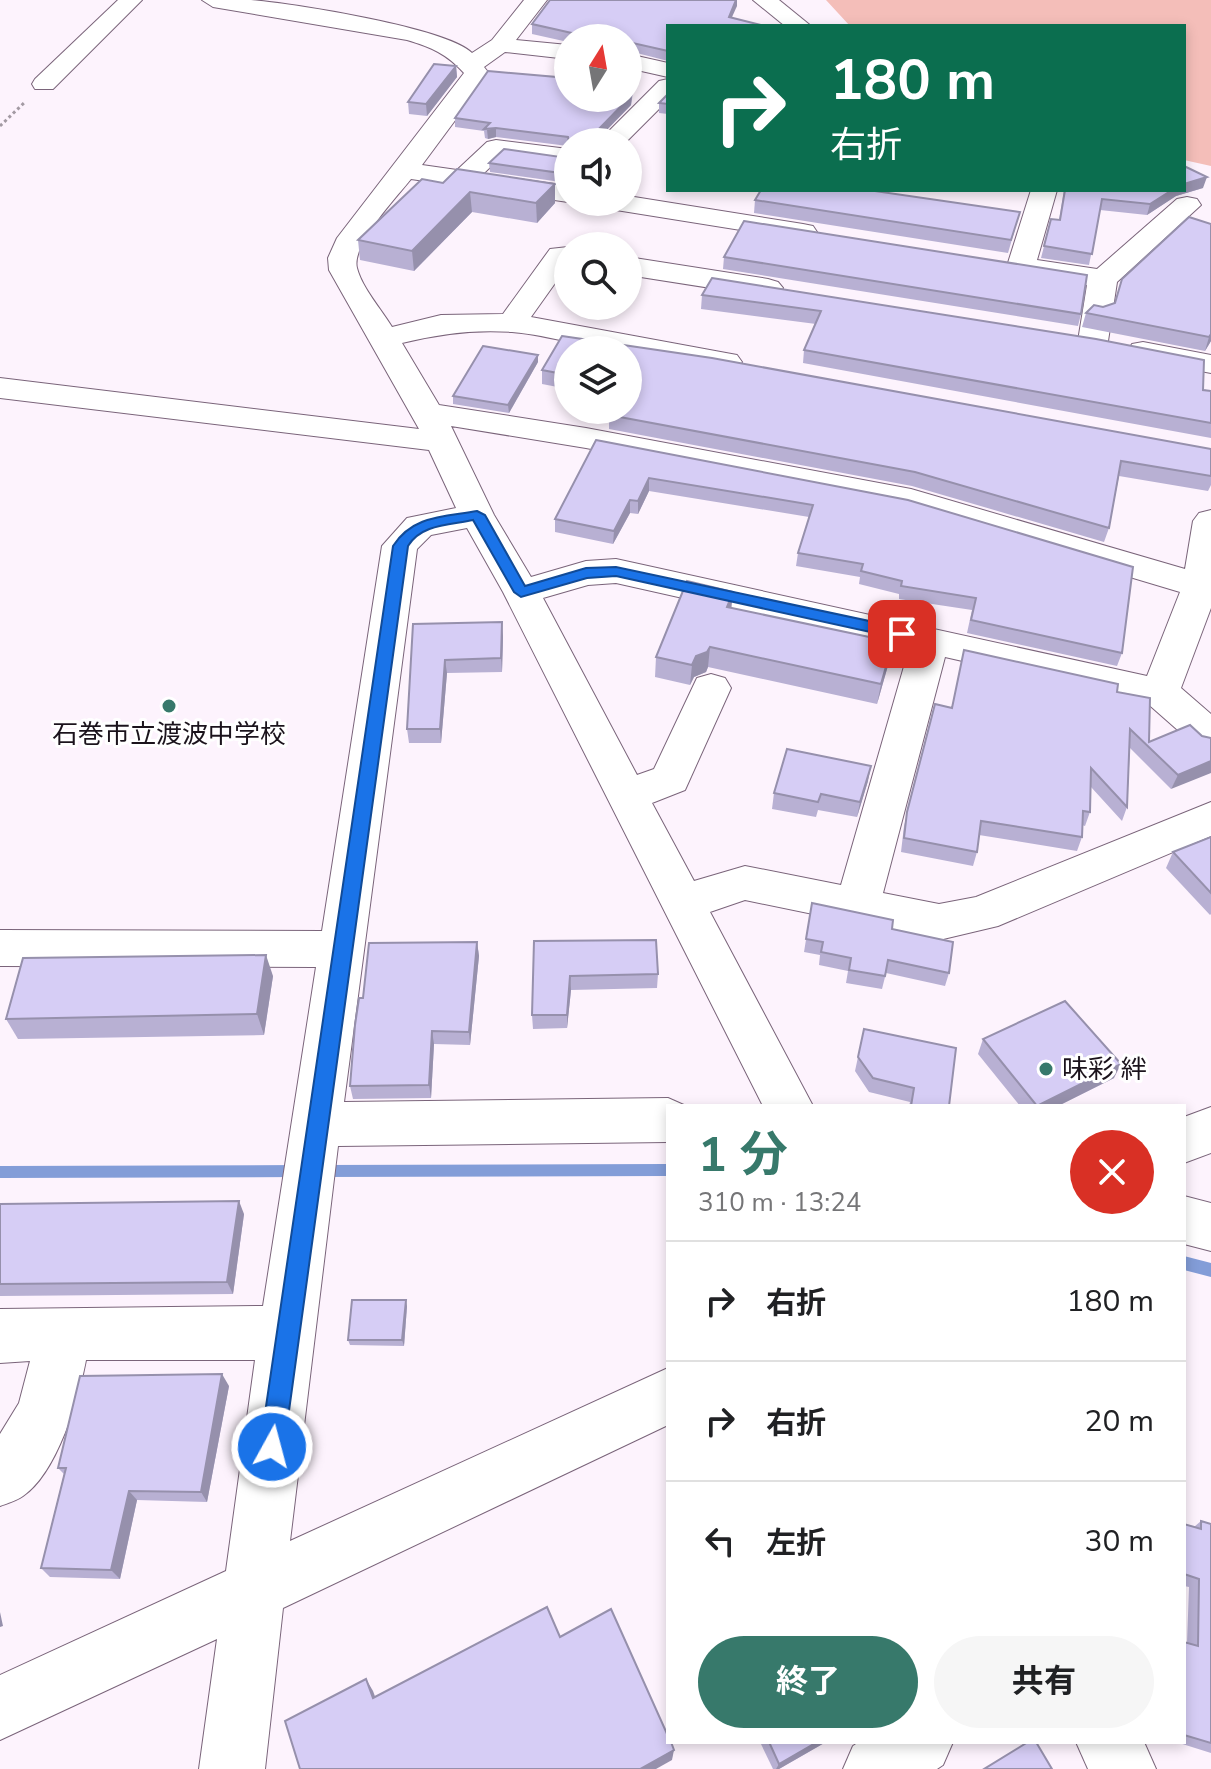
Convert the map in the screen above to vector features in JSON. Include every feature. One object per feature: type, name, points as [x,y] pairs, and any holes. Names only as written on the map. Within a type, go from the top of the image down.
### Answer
[{"type":"street","points":[[44,84],[131,0]]},
{"type":"street","points":[[213,0],[410,34],[486,55],[554,53]]},
{"type":"street","points":[[536,0],[486,55],[473,80],[347,244],[342,258],[343,270],[436,427],[477,515],[685,903],[787,1104]]},
{"type":"street","points":[[759,1],[797,24]]},
{"type":"street","points":[[642,64],[666,70]]},
{"type":"street","points":[[625,128],[666,88]]},
{"type":"street","points":[[463,178],[496,148],[554,155]]},
{"type":"street","points":[[404,170],[554,192]]},
{"type":"street","points":[[1021,266],[1043,192]]},
{"type":"street","points":[[990,261],[1103,279],[1199,210],[1161,192]]},
{"type":"street","points":[[642,206],[834,236]]},
{"type":"street","points":[[512,323],[554,264]]},
{"type":"street","points":[[642,268],[798,293]]},
{"type":"street","points":[[1093,341],[1103,279]]},
{"type":"street","points":[[386,338],[441,324],[512,323],[560,336]]},
{"type":"street","points":[[1062,336],[1211,364]]},
{"type":"street","points":[[642,357],[748,366]]},
{"type":"street","points":[[0,388],[436,427],[594,424],[911,500],[1201,586]]},
{"type":"street","points":[[232,1769],[286,1333],[400,546],[419,526],[477,515]]},
{"type":"street","points":[[1160,692],[1201,586],[1211,521]]},
{"type":"street","points":[[521,592],[586,573],[616,571],[1160,692],[1211,737]]},
{"type":"street","points":[[857,906],[931,640]]},
{"type":"street","points":[[627,796],[670,779],[711,688]]},
{"type":"street","points":[[685,903],[745,883],[939,922],[982,914],[1211,818]]},
{"type":"street","points":[[0,948],[343,949]]},
{"type":"street","points":[[313,1153],[666,1120]]},
{"type":"street","points":[[1186,1140],[1211,1129]]},
{"type":"street","points":[[1186,1221],[1211,1227]]},
{"type":"street","points":[[0,1477],[31,1442],[46,1415],[64,1333]]},
{"type":"street","points":[[0,1336],[286,1333]]},
{"type":"street","points":[[0,1708],[666,1397]]},
{"type":"street","points":[[876,1769],[917,1744]]},
{"type":"street","points":[[1110,1744],[1123,1769]]},
{"type":"shaded area","points":[[826,0],[1211,0],[1211,166],[1186,160],[1186,24],[848,24]]},
{"type":"building","points":[[550,0],[736,0],[729,17],[757,24],[666,24],[666,51],[642,45],[642,24],[554,24],[554,29],[532,24]]},
{"type":"building","points":[[434,64],[456,66],[426,104],[408,102]]},
{"type":"building","points":[[488,71],[554,77],[554,112],[615,112],[600,128],[554,128],[554,135],[484,129],[490,123],[455,118]]},
{"type":"building","points":[[504,149],[554,156],[554,172],[489,163]]},
{"type":"building","points":[[1186,167],[1207,177],[1186,183]]},
{"type":"building","points":[[457,169],[554,185],[536,203],[470,192],[412,251],[358,240],[422,179],[443,183]]},
{"type":"building","points":[[760,192],[882,192],[1020,212],[1011,240],[755,200]]},
{"type":"building","points":[[1065,192],[1169,192],[1150,204],[1102,199],[1092,254],[1044,246],[1051,219],[1060,220]]},
{"type":"building","points":[[1189,217],[1211,224],[1209,337],[1086,313],[1094,305],[1103,307],[1115,303],[1122,279]]},
{"type":"building","points":[[744,221],[1087,275],[1081,314],[724,257]]},
{"type":"building","points":[[712,278],[1096,339],[1204,360],[1203,390],[1211,391],[1211,423],[804,350],[821,311],[702,295]]},
{"type":"building","points":[[483,346],[538,355],[508,405],[453,396]]},
{"type":"building","points":[[642,348],[1211,449],[1211,476],[1121,461],[1109,528],[915,472],[642,421]]},
{"type":"building","points":[[554,350],[554,372],[542,370]]},
{"type":"building","points":[[596,440],[908,500],[1133,567],[1122,653],[971,620],[976,598],[901,586],[902,581],[861,571],[863,564],[798,553],[813,505],[649,478],[638,501],[630,500],[614,531],[555,519]]},
{"type":"building","points":[[687,581],[733,592],[727,607],[893,642],[881,684],[710,647],[707,652],[696,656],[692,665],[656,657]]},
{"type":"building","points":[[502,622],[501,658],[445,660],[440,729],[407,729],[413,624]]},
{"type":"building","points":[[964,650],[1118,684],[1117,692],[1150,698],[1149,742],[1190,725],[1202,736],[1211,738],[1211,761],[1178,775],[1130,729],[1127,807],[1091,768],[1090,812],[1083,811],[1082,837],[981,821],[977,852],[904,838],[907,812],[935,704],[952,708]]},
{"type":"building","points":[[787,749],[871,766],[860,802],[821,794],[818,802],[774,793]]},
{"type":"building","points":[[1211,837],[1211,893],[1173,852]]},
{"type":"building","points":[[812,903],[893,920],[892,929],[953,942],[949,973],[888,960],[885,976],[849,970],[851,958],[821,952],[823,942],[806,939]]},
{"type":"building","points":[[656,940],[658,974],[570,976],[567,1015],[532,1015],[534,941]]},
{"type":"building","points":[[477,942],[469,1032],[432,1031],[429,1085],[350,1086],[355,1025],[359,998],[363,998],[369,943]]},
{"type":"building","points":[[266,955],[257,1014],[6,1019],[23,958]]},
{"type":"building","points":[[1065,1001],[1121,1064],[1035,1104],[983,1039]]},
{"type":"building","points":[[864,1029],[956,1048],[949,1104],[911,1104],[914,1088],[873,1078],[858,1057]]},
{"type":"building","points":[[239,1201],[227,1282],[0,1284],[0,1204]]},
{"type":"building","points":[[352,1300],[406,1300],[402,1340],[348,1340]]},
{"type":"building","points":[[222,1374],[201,1492],[129,1491],[111,1570],[41,1568],[66,1468],[58,1468],[80,1376]]},
{"type":"building","points":[[1201,1521],[1211,1524],[1211,1743],[1186,1736],[1186,1643],[1198,1646],[1199,1579],[1186,1575],[1186,1525],[1201,1529]]},
{"type":"building","points":[[547,1607],[560,1637],[611,1609],[666,1732],[666,1744],[672,1744],[674,1750],[640,1769],[300,1769],[285,1721],[366,1679],[373,1698]]},
{"type":"building","points":[[770,1744],[814,1744],[779,1764]]},
{"type":"building","points":[[1025,1744],[1037,1744],[1052,1769],[984,1769]]},
{"type":"waterway","points":[[319,1171],[666,1170]]},
{"type":"waterway","points":[[0,1172],[301,1171]]},
{"type":"waterway","points":[[1186,1264],[1211,1270]]},
{"type":"place","name":"石巻市立渡波中学校","points":[[169,706]]},
{"type":"place","name":"味彩 絆","points":[[1046,1069]]},
{"type":"route","points":[[272,1447],[400,546],[406,536],[419,526],[477,515],[521,592],[586,573],[616,571],[902,634]]}]
